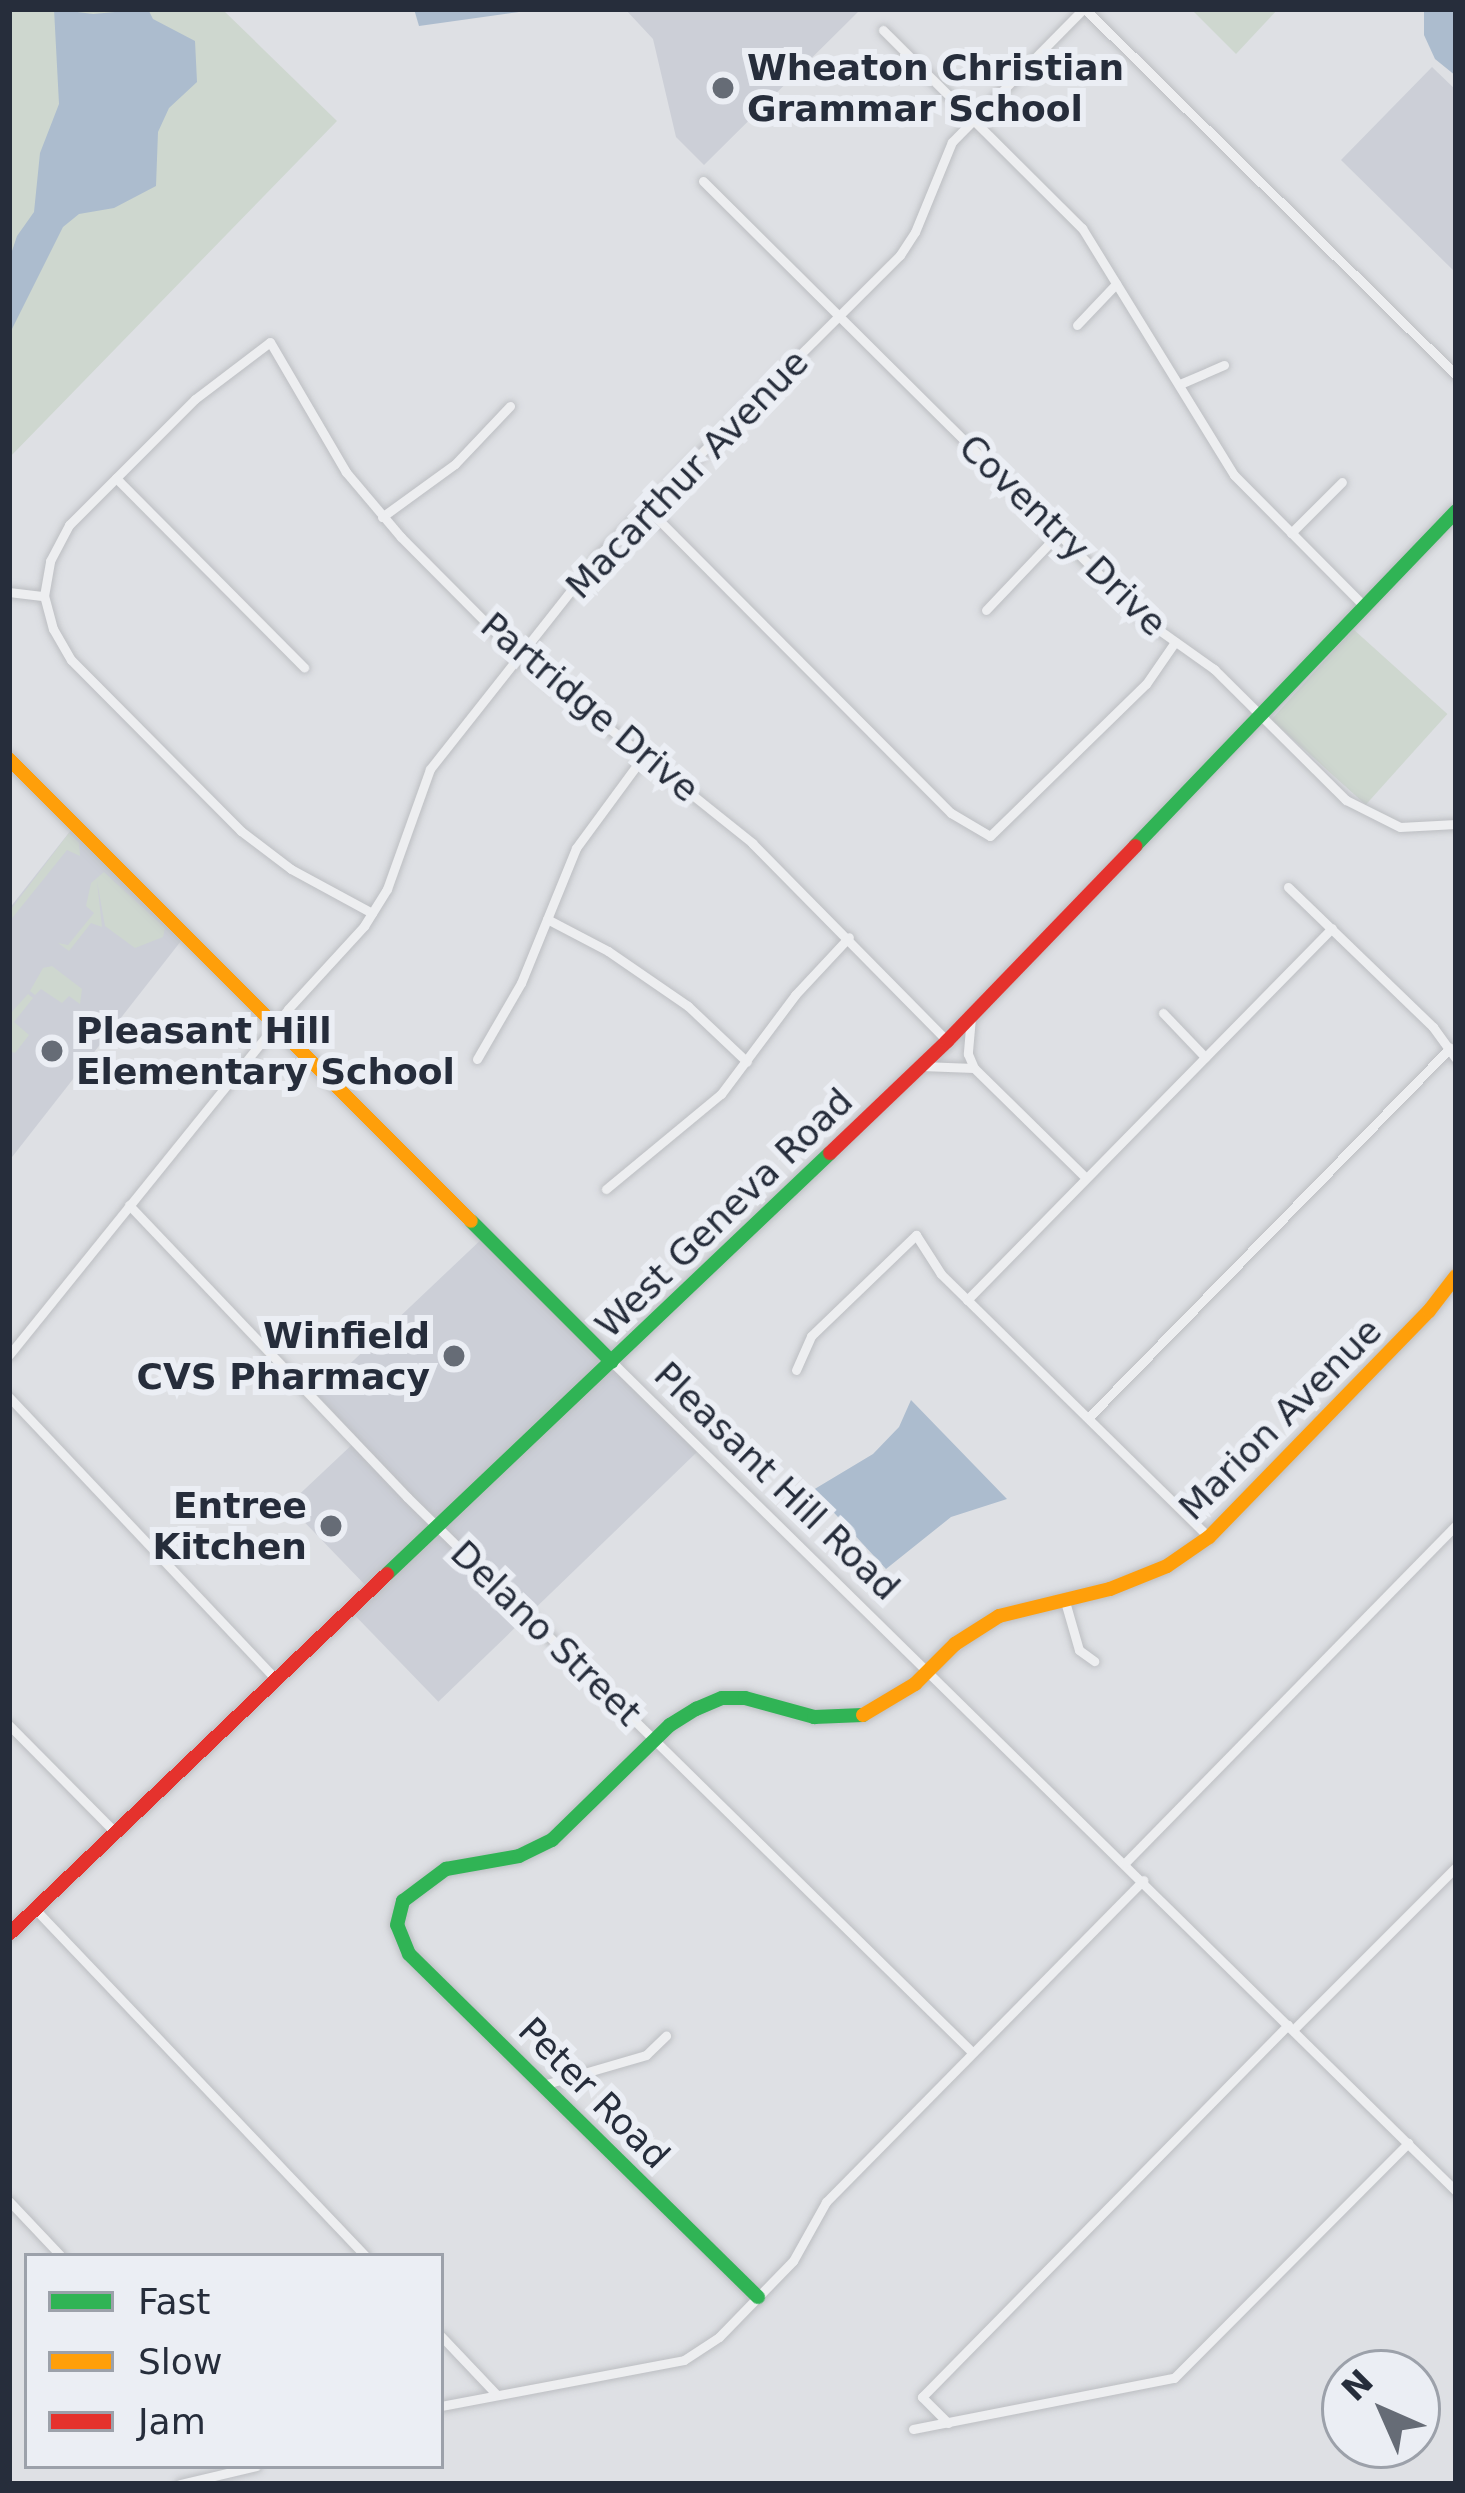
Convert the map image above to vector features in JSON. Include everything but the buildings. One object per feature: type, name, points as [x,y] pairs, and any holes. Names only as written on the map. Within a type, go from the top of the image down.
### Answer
[{"type":"street","name":"Macarthur Avenue","points":[[9,1355],[276,1026],[346,950],[373,913],[395,870],[416,797],[430,769],[598,556],[910,242],[944,156],[973,119],[1084,9]]},
{"type":"street","points":[[1084,9],[1456,375]]},
{"type":"street","points":[[883,30],[1076,222],[1234,475],[1365,607]]},
{"type":"street","name":"Coventry Drive","points":[[704,181],[1144,620],[1262,715],[1346,800],[1400,826],[1456,824]]},
{"type":"street","points":[[1077,325],[1117,284]]},
{"type":"street","name":"Partridge Drive","points":[[116,478],[217,379],[270,342],[323,437],[382,518],[519,656],[752,843],[947,1041]]},
{"type":"street","points":[[1180,384],[1224,365]]},
{"type":"street","points":[[382,518],[455,464],[510,406]]},
{"type":"street","points":[[304,667],[116,478],[58,541],[44,576],[44,596],[57,638],[70,660],[241,830],[291,869],[373,913]]},
{"type":"street","points":[[1291,533],[1342,482]]},
{"type":"street","points":[[649,509],[951,813],[990,836],[1146,684],[1175,642]]},
{"type":"street","name":"West Geneva Road","points":[[9,1934],[947,1041],[1456,511]]},
{"type":"street","points":[[986,610],[1058,535]]},
{"type":"street","points":[[9,592],[44,596]]},
{"type":"street","points":[[477,1059],[512,999],[576,848],[645,754]]},
{"type":"street","name":"Pleasant Hill Road","points":[[12,768],[1456,2191]]},
{"type":"street","points":[[1088,1418],[1453,1054],[1288,887]]},
{"type":"street","points":[[547,919],[608,951],[688,1006],[748,1061]]},
{"type":"street","points":[[967,1300],[1331,928]]},
{"type":"street","points":[[606,1190],[698,1117],[848,937]]},
{"type":"street","points":[[1163,1013],[1205,1057]]},
{"type":"street","points":[[971,1017],[968,1054],[974,1068],[1086,1178]]},
{"type":"street","points":[[921,1066],[974,1068]]},
{"type":"street","name":"Delano Street","points":[[129,1205],[438,1527],[972,2052]]},
{"type":"street","points":[[796,1370],[811,1336],[916,1235],[941,1274],[1209,1537]]},
{"type":"street","name":"Marion Avenue","points":[[397,1925],[409,1894],[436,1874],[519,1856],[552,1840],[655,1739],[696,1709],[722,1698],[768,1702],[814,1717],[866,1715],[987,1622],[1138,1580],[1209,1537],[1429,1311],[1456,1276]]},
{"type":"street","points":[[9,1397],[277,1680]]},
{"type":"street","points":[[1125,1863],[1456,1526]]},
{"type":"street","points":[[1064,1598],[1079,1651],[1094,1661]]},
{"type":"street","points":[[9,1725],[116,1833]]},
{"type":"street","points":[[949,2423],[922,2397],[1456,1867]]},
{"type":"street","points":[[444,2405],[684,2360],[719,2337],[794,2261],[826,2202],[1143,1880]]},
{"type":"street","points":[[35,1910],[362,2253]]},
{"type":"street","name":"Peter Road","points":[[397,1925],[410,1954],[758,2297]]},
{"type":"street","points":[[543,2085],[646,2055],[666,2036]]},
{"type":"street","points":[[913,2428],[1174,2378],[1408,2144]]},
{"type":"street","points":[[9,2201],[58,2253]]},
{"type":"street","points":[[444,2339],[497,2395]]},
{"type":"street","points":[[180,2484],[243,2469]]},
{"type":"shaded area","points":[[9,9],[222,9],[337,121],[9,458]]},
{"type":"shaded area","name":"Wheaton Christian Grammar School","points":[[625,9],[861,9],[704,165],[676,137],[653,39]]},
{"type":"shaded area","points":[[1191,9],[1278,9],[1236,54]]},
{"type":"shaded area","points":[[1432,67],[1456,90],[1456,273],[1341,160]]},
{"type":"shaded area","points":[[1353,629],[1447,714],[1366,805],[1271,720]]},
{"type":"shaded area","name":"Pleasant Hill Elementary School","points":[[71,830],[181,941],[9,1161],[9,909]]},
{"type":"shaded area","points":[[69,833],[79,843],[80,856],[67,850],[9,922],[9,912]]},
{"type":"shaded area","points":[[104,872],[165,928],[163,937],[135,948],[105,926],[97,881],[102,927],[91,923],[69,951],[58,943],[68,945],[94,913],[86,906],[91,883]]},
{"type":"shaded area","points":[[52,966],[82,989],[80,1004],[69,996],[62,1003],[41,989],[35,995],[30,991],[43,968]]},
{"type":"shaded area","points":[[28,994],[33,998],[14,1022],[29,1035],[15,1053],[9,1051],[9,1015]]},
{"type":"shaded area","points":[[486,1235],[606,1361],[368,1588],[288,1505],[358,1439],[317,1395]]},
{"type":"shaded area","points":[[614,1364],[698,1451],[438,1702],[354,1615]]},
{"type":"water","points":[[54,9],[93,14],[148,9],[153,19],[195,41],[197,82],[169,108],[158,132],[156,186],[114,208],[79,214],[63,227],[9,335],[9,260],[17,236],[34,212],[40,153],[59,104]]},
{"type":"water","points":[[414,9],[541,9],[419,26]]},
{"type":"water","points":[[1424,9],[1456,9],[1456,76],[1435,59],[1424,35]]},
{"type":"water","points":[[911,1400],[1007,1499],[951,1517],[886,1569],[813,1490],[873,1454],[899,1427]]},
{"type":"traffic: fast","points":[[1135,846],[1456,511]]},
{"type":"traffic: fast","points":[[387,1574],[830,1153]]},
{"type":"traffic: fast","points":[[471,1221],[612,1362]]},
{"type":"traffic: fast","points":[[758,2297],[409,1954],[397,1925],[403,1901],[446,1869],[519,1856],[552,1840],[670,1725],[696,1709],[722,1698],[745,1698],[814,1717],[863,1715]]},
{"type":"traffic: slow","points":[[9,759],[471,1221]]},
{"type":"traffic: slow","points":[[863,1715],[915,1684],[955,1644],[999,1616],[1110,1589],[1167,1566],[1209,1537],[1429,1311],[1456,1276]]},
{"type":"traffic: jam","points":[[830,1153],[947,1041],[1135,846]]},
{"type":"traffic: jam","points":[[9,1934],[387,1574]]},
{"type":"place","name":"Wheaton Christian Grammar School","points":[[723,88]]},
{"type":"place","name":"Pleasant Hill Elementary School","points":[[52,1051]]},
{"type":"place","name":"Winfield CVS Pharmacy","points":[[454,1356]]},
{"type":"place","name":"Entree Kitchen","points":[[331,1526]]}]
